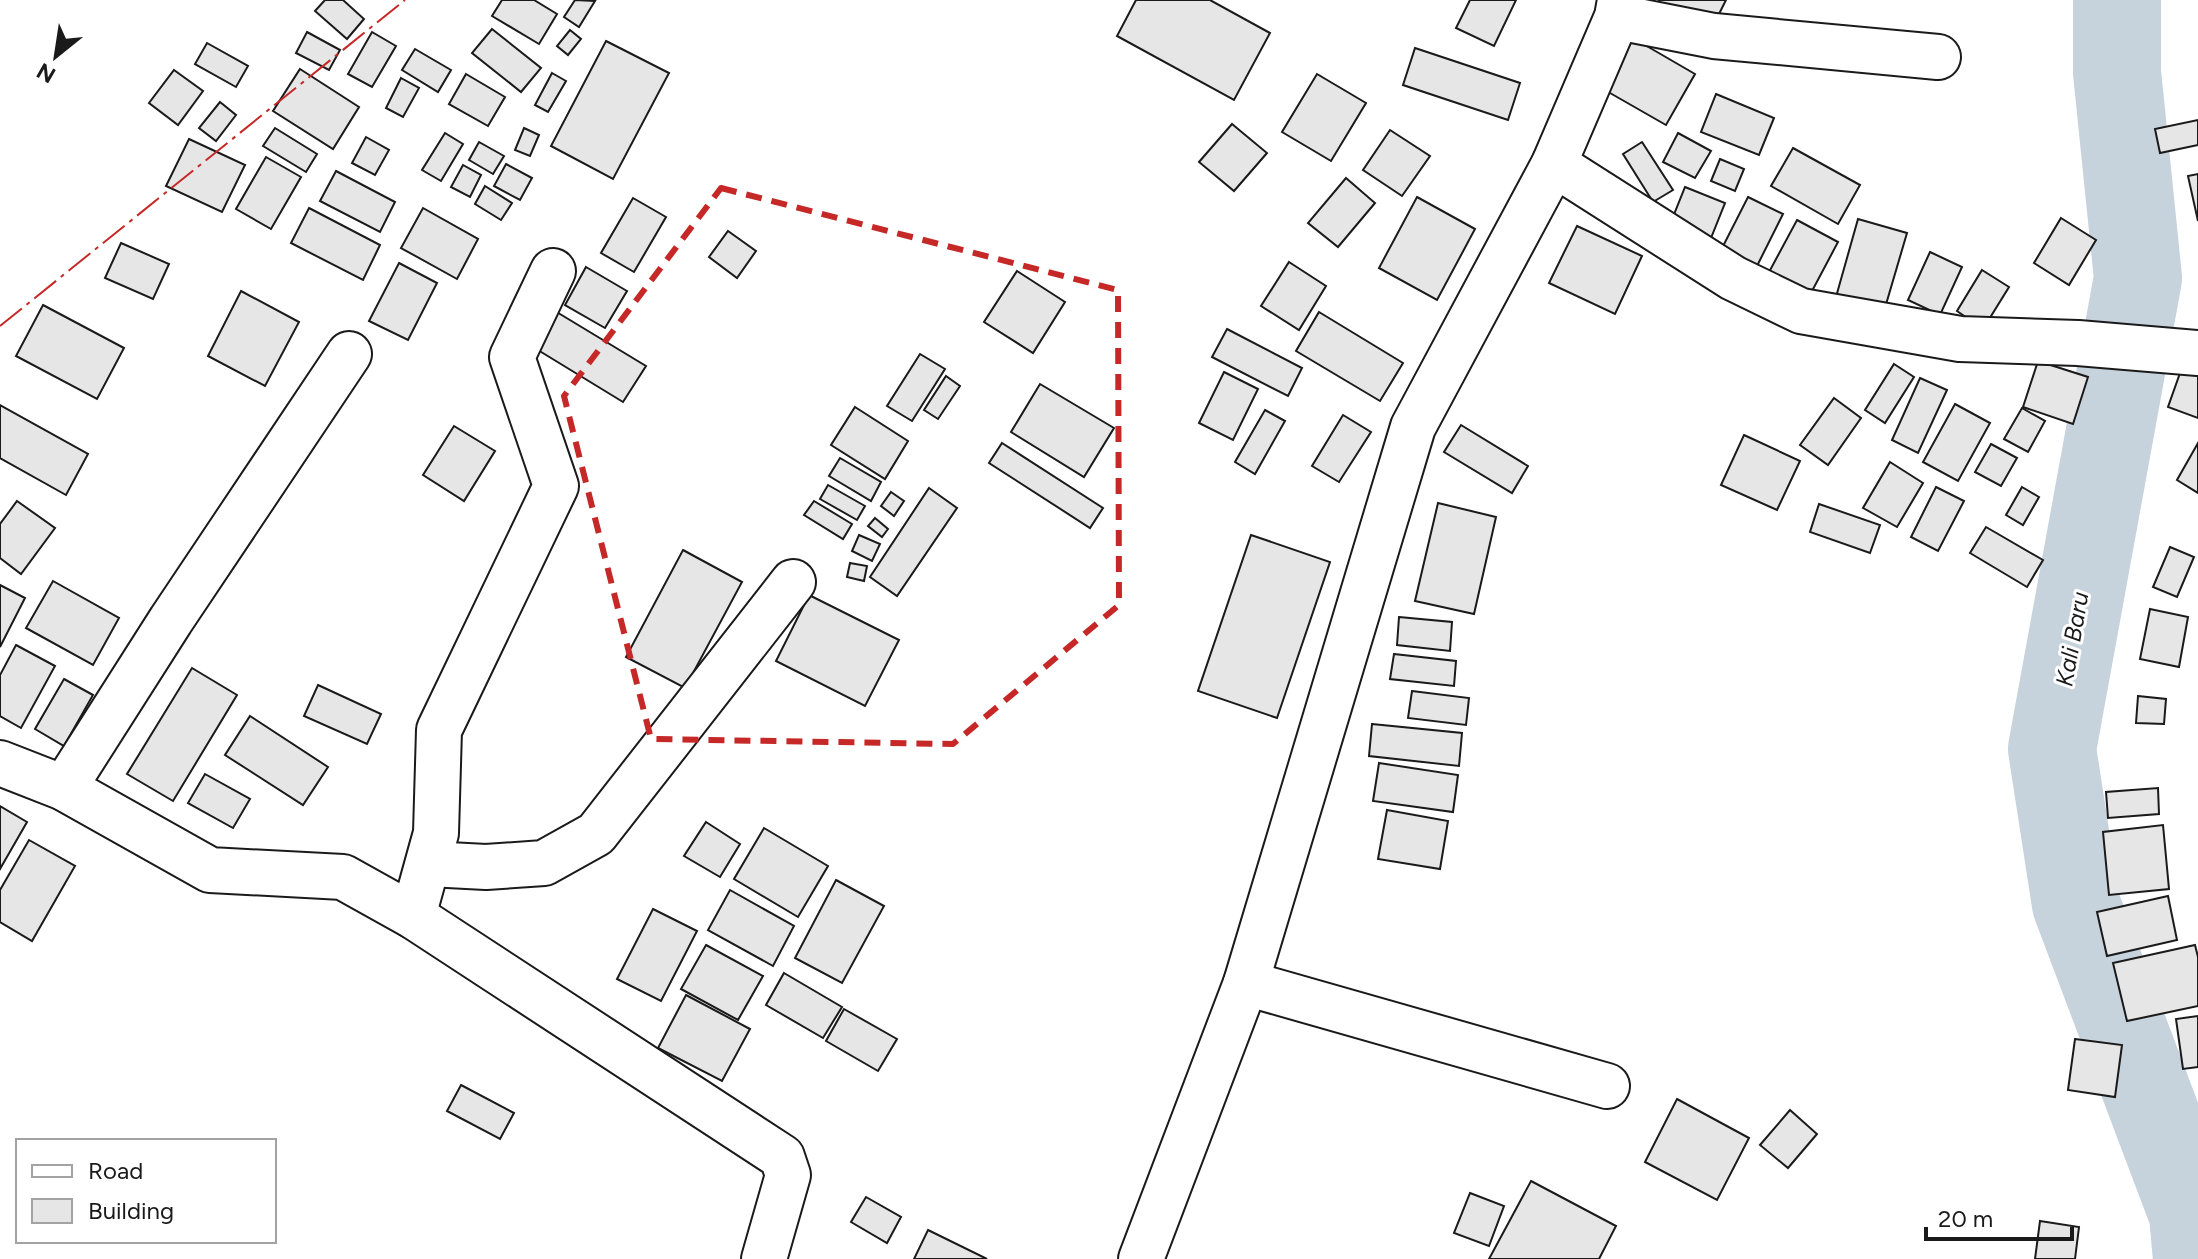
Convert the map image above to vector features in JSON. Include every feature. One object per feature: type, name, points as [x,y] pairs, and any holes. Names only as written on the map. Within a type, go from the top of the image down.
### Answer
[{"type":"street","points":[[1141,1259],[1246,983],[1413,427],[1554,164],[1619,9],[1714,36],[1938,57]]},
{"type":"street","points":[[1554,164],[1733,278],[1801,311],[1960,339],[2078,343],[2189,352]]},
{"type":"street","points":[[413,916],[436,833],[439,730],[556,486],[512,357],[553,271]]},
{"type":"street","points":[[64,788],[171,620],[349,354]]},
{"type":"street","points":[[429,864],[486,867],[544,863],[596,834],[793,582]]},
{"type":"street","points":[[0,763],[64,788],[210,870],[343,877],[413,916],[782,1157],[788,1175],[764,1259]]},
{"type":"street","points":[[1246,983],[1607,1086]]},
{"type":"highlighted area","points":[[721,188],[1118,290],[1119,605],[953,744],[651,739],[564,396]]},
{"type":"building","points":[[325,0],[343,0],[364,19],[347,39],[315,11]]},
{"type":"building","points":[[502,0],[534,0],[557,14],[539,44],[492,16]]},
{"type":"building","points":[[575,0],[595,1],[579,27],[564,17]]},
{"type":"building","points":[[1136,0],[1210,0],[1270,33],[1234,100],[1117,36]]},
{"type":"building","points":[[1470,0],[1516,0],[1494,46],[1456,28]]},
{"type":"building","points":[[1659,0],[1726,0],[1712,28]]},
{"type":"building","points":[[492,29],[541,68],[521,92],[472,53]]},
{"type":"building","points":[[570,30],[581,39],[568,55],[557,46]]},
{"type":"building","points":[[307,32],[340,50],[329,70],[296,53]]},
{"type":"building","points":[[372,32],[396,46],[372,87],[348,74]]},
{"type":"building","points":[[1626,34],[1695,74],[1666,125],[1596,85]]},
{"type":"building","points":[[606,41],[669,73],[613,179],[551,146]]},
{"type":"building","points":[[207,43],[248,66],[236,87],[195,64]]},
{"type":"building","points":[[1415,48],[1520,83],[1508,120],[1403,85]]},
{"type":"building","points":[[415,49],[451,70],[438,92],[402,70]]},
{"type":"building","points":[[300,69],[359,107],[333,149],[273,111]]},
{"type":"building","points":[[174,70],[203,91],[178,125],[149,103]]},
{"type":"building","points":[[552,73],[566,81],[548,112],[535,105]]},
{"type":"building","points":[[466,74],[505,97],[488,126],[449,104]]},
{"type":"building","points":[[1317,74],[1366,103],[1331,161],[1282,132]]},
{"type":"building","points":[[401,78],[419,88],[403,117],[386,108]]},
{"type":"building","points":[[1716,94],[1774,118],[1759,155],[1701,132]]},
{"type":"building","points":[[220,102],[236,115],[216,141],[199,128]]},
{"type":"building","points":[[2198,120],[2198,145],[2160,153],[2155,129]]},
{"type":"building","points":[[1232,124],[1267,153],[1234,191],[1199,162]]},
{"type":"building","points":[[275,128],[317,154],[306,172],[263,146]]},
{"type":"building","points":[[524,128],[539,135],[530,156],[515,150]]},
{"type":"building","points":[[1390,130],[1430,156],[1402,196],[1363,170]]},
{"type":"building","points":[[445,133],[463,144],[441,181],[422,170]]},
{"type":"building","points":[[1678,133],[1711,151],[1695,178],[1663,162]]},
{"type":"building","points":[[366,137],[389,150],[375,175],[352,163]]},
{"type":"building","points":[[189,139],[245,165],[222,212],[166,186]]},
{"type":"building","points":[[479,142],[504,156],[493,174],[469,160]]},
{"type":"building","points":[[1642,142],[1673,190],[1653,202],[1623,154]]},
{"type":"building","points":[[1793,148],[1860,185],[1838,224],[1771,186]]},
{"type":"building","points":[[266,157],[301,177],[271,229],[236,209]]},
{"type":"building","points":[[1720,159],[1744,169],[1735,191],[1711,181]]},
{"type":"building","points":[[506,164],[532,178],[520,200],[494,186]]},
{"type":"building","points":[[463,165],[481,175],[470,197],[451,187]]},
{"type":"building","points":[[336,171],[395,202],[380,232],[320,201]]},
{"type":"building","points":[[2198,174],[2198,221],[2188,176]]},
{"type":"building","points":[[1346,178],[1375,203],[1338,247],[1308,223]]},
{"type":"building","points":[[485,186],[512,203],[501,220],[475,204]]},
{"type":"building","points":[[1685,187],[1725,203],[1709,243],[1669,227]]},
{"type":"building","points":[[1417,197],[1475,229],[1437,300],[1379,268]]},
{"type":"building","points":[[1748,197],[1783,214],[1754,272],[1719,254]]},
{"type":"building","points":[[633,198],[666,217],[634,272],[601,253]]},
{"type":"building","points":[[309,208],[380,245],[363,280],[291,243]]},
{"type":"building","points":[[423,208],[478,239],[457,279],[401,248]]},
{"type":"building","points":[[2061,218],[2096,240],[2069,285],[2034,263]]},
{"type":"building","points":[[1858,219],[1907,233],[1882,318],[1834,304]]},
{"type":"building","points":[[1797,220],[1838,242],[1802,310],[1761,287]]},
{"type":"building","points":[[1577,226],[1642,256],[1615,314],[1549,283]]},
{"type":"building","points":[[728,231],[756,251],[737,278],[709,257]]},
{"type":"building","points":[[121,243],[169,264],[153,299],[105,278]]},
{"type":"building","points":[[1930,252],[1962,267],[1940,315],[1908,300]]},
{"type":"building","points":[[1289,262],[1326,286],[1299,330],[1261,306]]},
{"type":"building","points":[[399,263],[437,283],[408,340],[369,321]]},
{"type":"building","points":[[586,267],[627,291],[605,328],[565,305]]},
{"type":"building","points":[[1982,270],[2009,287],[1983,329],[1957,311]]},
{"type":"building","points":[[1017,271],[1065,302],[1033,353],[984,322]]},
{"type":"building","points":[[241,291],[299,322],[265,386],[208,356]]},
{"type":"building","points":[[43,305],[124,348],[97,399],[16,356]]},
{"type":"building","points":[[555,311],[646,366],[623,402],[533,347]]},
{"type":"building","points":[[1319,312],[1403,363],[1380,401],[1296,351]]},
{"type":"building","points":[[1227,329],[1302,368],[1288,396],[1212,357]]},
{"type":"building","points":[[920,354],[945,369],[912,421],[887,406]]},
{"type":"building","points":[[2185,359],[2198,364],[2198,418],[2168,407]]},
{"type":"building","points":[[2038,361],[2088,377],[2073,424],[2023,407]]},
{"type":"building","points":[[1894,364],[1914,377],[1885,423],[1865,410]]},
{"type":"building","points":[[1224,372],[1258,389],[1233,440],[1199,423]]},
{"type":"building","points":[[946,376],[960,386],[938,419],[924,410]]},
{"type":"building","points":[[1920,378],[1947,390],[1918,453],[1892,440]]},
{"type":"building","points":[[1040,384],[1114,428],[1084,477],[1011,432]]},
{"type":"building","points":[[1834,398],[1861,418],[1828,465],[1800,445]]},
{"type":"building","points":[[1955,404],[1990,423],[1958,481],[1923,462]]},
{"type":"building","points":[[0,405],[88,454],[66,495],[0,458]]},
{"type":"building","points":[[855,407],[908,441],[885,479],[831,445]]},
{"type":"building","points":[[2022,408],[2045,421],[2028,452],[2004,439]]},
{"type":"building","points":[[1265,410],[1285,421],[1255,474],[1235,462]]},
{"type":"building","points":[[1343,415],[1371,432],[1339,482],[1312,466]]},
{"type":"building","points":[[1461,425],[1528,466],[1512,493],[1444,452]]},
{"type":"building","points":[[454,426],[495,451],[464,501],[423,475]]},
{"type":"building","points":[[1744,435],[1800,461],[1777,510],[1721,485]]},
{"type":"building","points":[[1002,443],[1103,508],[1090,528],[989,463]]},
{"type":"building","points":[[2198,443],[2198,493],[2177,480]]},
{"type":"building","points":[[1991,444],[2017,458],[2001,486],[1975,472]]},
{"type":"building","points":[[840,458],[881,482],[871,501],[829,476]]},
{"type":"building","points":[[1890,462],[1923,483],[1897,527],[1863,508]]},
{"type":"building","points":[[828,485],[865,506],[857,520],[820,499]]},
{"type":"building","points":[[1936,487],[1964,501],[1938,551],[1911,537]]},
{"type":"building","points":[[2022,487],[2039,497],[2023,525],[2006,515]]},
{"type":"building","points":[[929,488],[957,508],[897,596],[870,577]]},
{"type":"building","points":[[891,492],[904,501],[894,516],[881,506]]},
{"type":"building","points":[[17,501],[55,528],[21,574],[0,558],[0,524]]},
{"type":"building","points":[[814,501],[852,524],[843,539],[804,515]]},
{"type":"building","points":[[1438,503],[1496,517],[1474,614],[1415,601]]},
{"type":"building","points":[[1819,504],[1880,525],[1870,553],[1810,532]]},
{"type":"building","points":[[875,518],[888,529],[882,537],[868,526]]},
{"type":"building","points":[[1986,527],[2043,560],[2027,587],[1970,553]]},
{"type":"building","points":[[859,535],[880,544],[872,561],[852,551]]},
{"type":"building","points":[[1251,535],[1330,562],[1277,718],[1198,691]]},
{"type":"building","points":[[2170,547],[2194,557],[2177,597],[2153,587]]},
{"type":"building","points":[[683,550],[742,582],[685,688],[626,657]]},
{"type":"building","points":[[850,563],[867,566],[864,581],[847,577]]},
{"type":"building","points":[[53,581],[119,618],[93,665],[26,628]]},
{"type":"building","points":[[0,585],[25,598],[0,647]]},
{"type":"building","points":[[809,595],[899,640],[865,706],[776,661]]},
{"type":"building","points":[[2150,609],[2188,617],[2179,667],[2140,659]]},
{"type":"building","points":[[1399,617],[1452,622],[1450,651],[1397,645]]},
{"type":"building","points":[[16,645],[55,666],[21,728],[0,716],[0,675]]},
{"type":"building","points":[[1394,654],[1456,661],[1454,686],[1390,679]]},
{"type":"building","points":[[192,668],[237,695],[173,801],[127,774]]},
{"type":"building","points":[[64,679],[93,695],[64,746],[35,729]]},
{"type":"building","points":[[318,685],[381,714],[367,744],[304,716]]},
{"type":"building","points":[[1412,691],[1469,698],[1466,725],[1408,718]]},
{"type":"building","points":[[2138,696],[2166,699],[2164,724],[2136,723]]},
{"type":"building","points":[[250,716],[328,767],[303,805],[225,755]]},
{"type":"building","points":[[1372,724],[1462,733],[1459,766],[1369,756]]},
{"type":"building","points":[[1379,763],[1458,775],[1453,812],[1373,801]]},
{"type":"building","points":[[205,774],[250,799],[233,828],[188,803]]},
{"type":"building","points":[[2158,788],[2159,814],[2108,818],[2106,792]]},
{"type":"building","points":[[0,806],[27,822],[0,869]]},
{"type":"building","points":[[1387,810],[1448,821],[1440,869],[1378,859]]},
{"type":"building","points":[[706,822],[740,844],[720,877],[684,856]]},
{"type":"building","points":[[2163,825],[2169,889],[2109,895],[2103,832]]},
{"type":"building","points":[[764,828],[828,866],[798,917],[734,879]]},
{"type":"building","points":[[29,840],[75,866],[32,941],[0,922],[0,890]]},
{"type":"building","points":[[836,880],[884,906],[842,983],[795,958]]},
{"type":"building","points":[[730,890],[794,926],[773,966],[708,930]]},
{"type":"building","points":[[2168,896],[2177,940],[2107,956],[2097,912]]},
{"type":"building","points":[[653,909],[697,931],[661,1001],[617,979]]},
{"type":"building","points":[[706,945],[763,976],[738,1020],[681,989]]},
{"type":"building","points":[[2195,945],[2198,957],[2198,1006],[2127,1021],[2113,963]]},
{"type":"building","points":[[784,973],[842,1007],[823,1038],[766,1005]]},
{"type":"building","points":[[686,995],[750,1029],[722,1081],[658,1048]]},
{"type":"building","points":[[844,1009],[897,1039],[878,1071],[826,1041]]},
{"type":"building","points":[[2198,1016],[2198,1067],[2183,1069],[2176,1019]]},
{"type":"building","points":[[2075,1039],[2122,1045],[2115,1097],[2068,1090]]},
{"type":"building","points":[[461,1085],[514,1113],[500,1139],[447,1111]]},
{"type":"building","points":[[1677,1099],[1749,1138],[1717,1200],[1645,1162]]},
{"type":"building","points":[[1790,1110],[1817,1134],[1788,1168],[1760,1145]]},
{"type":"building","points":[[1531,1181],[1616,1226],[1599,1259],[1489,1259]]},
{"type":"building","points":[[1470,1193],[1504,1206],[1489,1246],[1454,1233]]},
{"type":"building","points":[[866,1197],[901,1217],[887,1243],[851,1222]]},
{"type":"building","points":[[2040,1221],[2079,1227],[2075,1259],[2035,1259]]},
{"type":"building","points":[[928,1230],[987,1259],[914,1259]]},
{"type":"waterway","name":"Kali Baru","points":[[2117,0],[2117,72],[2138,278],[2052,749],[2076,904],[2193,1214],[2197,1259]]},
{"type":"power","points":[[0,326],[405,0]]}]
